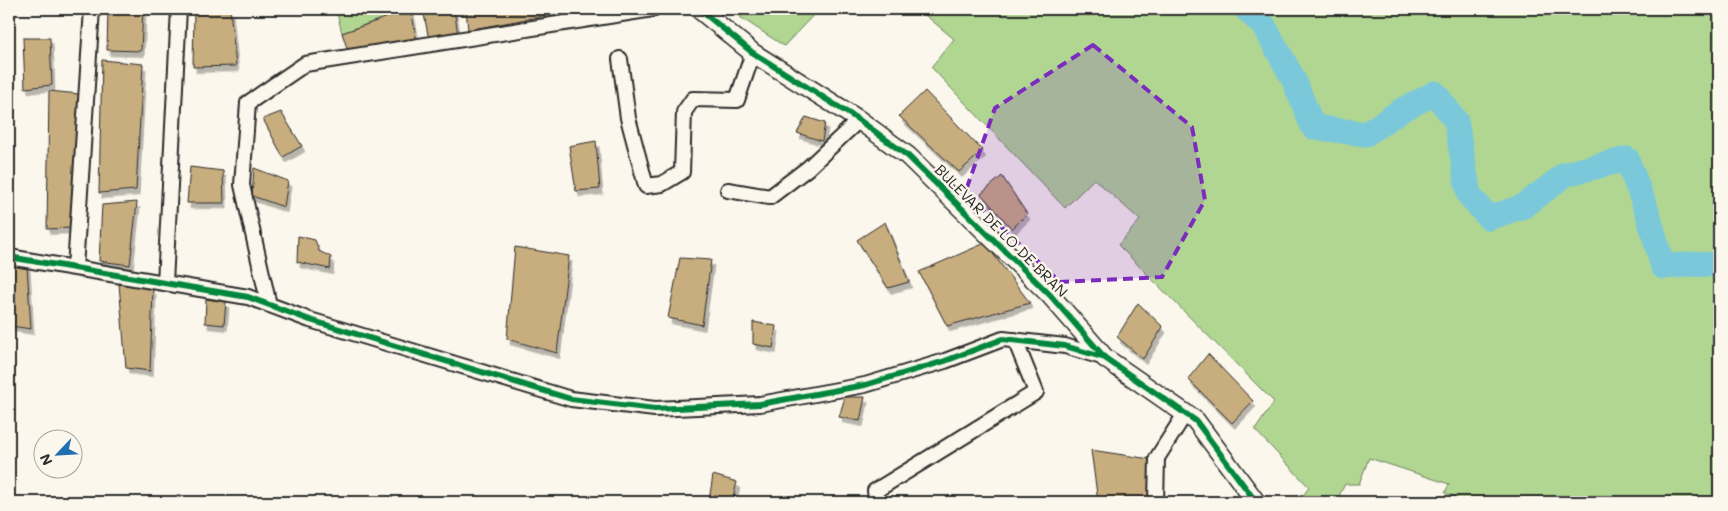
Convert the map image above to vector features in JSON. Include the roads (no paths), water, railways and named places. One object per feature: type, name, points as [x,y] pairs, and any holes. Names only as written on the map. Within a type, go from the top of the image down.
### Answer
[{"type":"street","points":[[75,268],[92,9]]},
{"type":"street","points":[[165,283],[179,9]]},
{"type":"street","points":[[269,304],[242,185],[248,103],[305,64],[653,9]]},
{"type":"street","name":"BULEVAR DE LO DE BRAN","points":[[699,9],[753,53],[859,120],[908,156],[1050,295],[1104,358],[1196,421],[1256,502]]},
{"type":"street","points":[[620,59],[628,118],[646,186],[662,184],[682,172],[684,112],[693,99],[737,100],[753,53]]},
{"type":"street","points":[[728,190],[770,197],[808,168],[859,120]]},
{"type":"street","points":[[9,256],[248,297],[310,320],[572,399],[654,409],[760,404],[865,385],[945,361],[1003,339],[1065,346],[1104,358]]},
{"type":"street","points":[[877,502],[875,491],[1036,392],[1015,340]]},
{"type":"street","points":[[1156,502],[1157,458],[1185,414]]},
{"type":"waterway","points":[[1246,9],[1264,26],[1293,78],[1313,127],[1366,134],[1400,111],[1435,93],[1456,121],[1469,195],[1489,218],[1524,206],[1566,174],[1627,159],[1648,214],[1663,267],[1695,264],[1719,265]]}]
